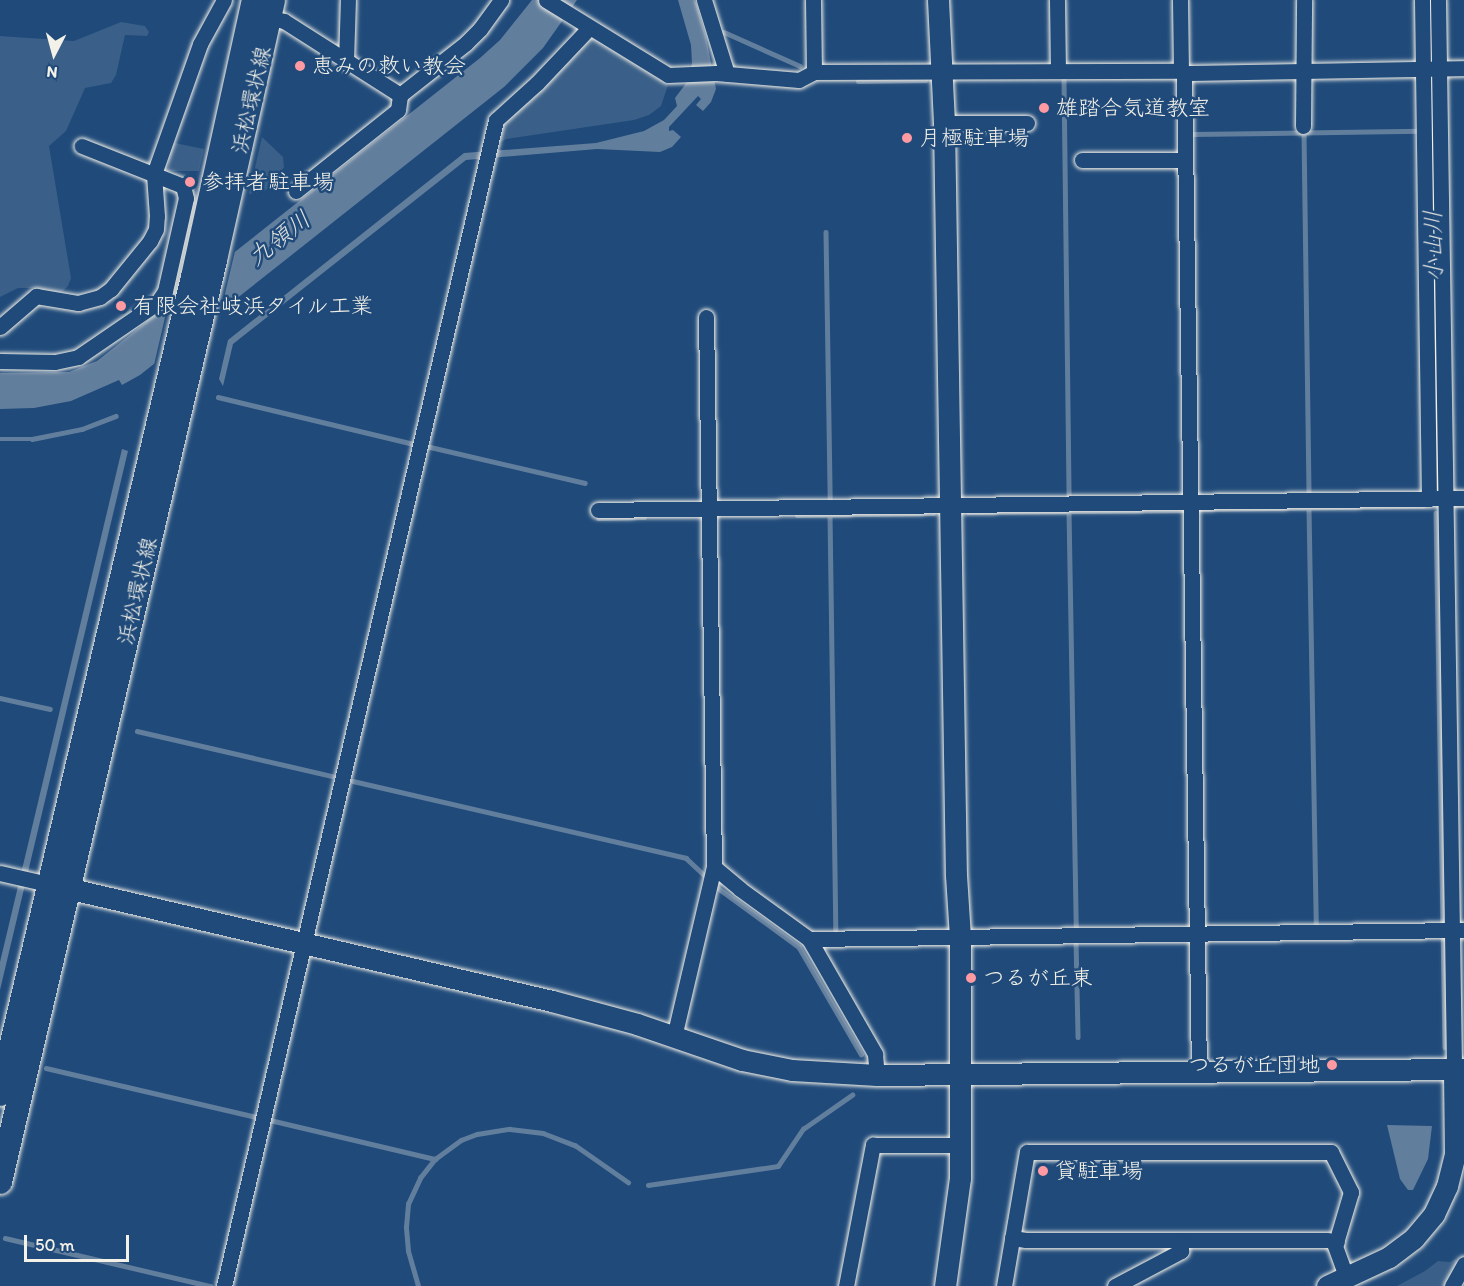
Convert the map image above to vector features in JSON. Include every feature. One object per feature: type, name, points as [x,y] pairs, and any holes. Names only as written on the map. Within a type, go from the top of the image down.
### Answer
[{"type":"main road","name":"浜松環状線","points":[[0,1182],[41,882],[196,341],[215,260],[265,6]]},
{"type":"main road","name":"浜松環状線","points":[[0,1094],[41,882],[193,277],[265,6]]},
{"type":"street","points":[[0,327],[36,296],[78,303],[89,302],[111,289],[150,241],[156,229],[154,174],[200,45],[224,0]]},
{"type":"street","points":[[346,62],[348,0]]},
{"type":"street","points":[[296,191],[398,110],[400,95],[466,43],[501,0]]},
{"type":"street","points":[[546,0],[660,73],[678,76],[721,74],[799,80],[814,72],[1182,72],[1464,68]]},
{"type":"street","points":[[704,0],[727,68],[721,74]]},
{"type":"street","points":[[813,0],[814,72]]},
{"type":"street","points":[[938,0],[944,123],[956,863],[960,937],[961,1145],[958,1210],[945,1286]]},
{"type":"street","points":[[1057,0],[1058,71]]},
{"type":"street","points":[[1180,0],[1185,160],[1198,1073]]},
{"type":"street","points":[[1303,126],[1304,0]]},
{"type":"street","points":[[265,6],[346,62],[400,95]]},
{"type":"street","points":[[1004,1286],[1027,1152],[1331,1152],[1351,1191],[1335,1246],[1336,1282],[1402,1248],[1424,1227],[1441,1200],[1455,1155],[1459,1069],[1451,930],[1444,499],[1433,264],[1430,8]]},
{"type":"street","points":[[224,1286],[496,120],[537,83],[589,27]]},
{"type":"street","points":[[944,123],[1027,123]]},
{"type":"street","points":[[0,361],[55,362],[89,352],[162,297],[167,284],[187,192],[178,183],[82,146]]},
{"type":"street","points":[[1082,160],[1185,160]]},
{"type":"street","points":[[1429,499],[1433,264]]},
{"type":"street","points":[[674,1037],[714,867],[706,317]]},
{"type":"street","points":[[598,510],[1464,498]]},
{"type":"street","points":[[714,867],[740,890],[809,939],[875,1054],[877,1075]]},
{"type":"street","points":[[0,873],[304,942],[573,1007],[767,1066],[819,1074],[1198,1073],[1459,1069]]},
{"type":"street","points":[[809,939],[1451,930]]},
{"type":"street","points":[[846,1286],[873,1145],[961,1145]]},
{"type":"street","points":[[1012,1238],[1327,1240],[1337,1242]]},
{"type":"street","points":[[1115,1286],[1181,1251],[1181,1240]]},
{"type":"street","points":[[1452,1286],[1464,1264]]},
{"type":"shaded area","points":[[121,22],[145,26],[149,32],[147,36],[125,35],[116,75],[111,83],[85,88],[66,131],[49,146],[71,278],[68,286],[62,292],[18,288],[0,297],[0,36],[74,41]]},
{"type":"shaded area","points":[[594,38],[668,85],[661,106],[649,115],[634,120],[506,139],[496,145],[501,122],[588,39]]},
{"type":"shaded area","points":[[262,137],[283,157],[284,167],[272,186],[264,191],[249,194]]},
{"type":"shaded area","points":[[170,142],[204,149],[199,171],[168,171]]},
{"type":"shaded area","points":[[1455,1259],[1458,1262],[1445,1286],[1397,1286],[1438,1261],[1450,1262]]},
{"type":"water","name":"九領川","points":[[532,0],[577,0],[543,48],[504,87],[140,375],[122,385],[119,380],[71,401],[34,408],[0,409],[0,373],[69,372],[97,361],[480,58],[500,40]]},
{"type":"water","points":[[678,0],[695,0],[706,37],[716,89],[711,102],[703,111],[696,105],[701,99],[698,96],[669,127],[669,131],[673,130],[681,137],[672,147],[660,152],[597,149],[466,160],[233,344],[223,386],[219,379],[228,340],[464,153],[596,143],[644,131],[664,120],[677,106],[675,98],[687,82],[692,64],[691,45]]},
{"type":"water","points":[[122,449],[128,451],[0,990],[0,962]]},
{"type":"water","points":[[1387,1125],[1432,1126],[1428,1159],[1413,1190],[1408,1190],[1400,1179]]},
{"type":"pier","points":[[236,247],[220,315],[153,369],[169,300]]},
{"type":"waterway","name":"小山川","points":[[1430,0],[1430,50]]},
{"type":"waterway","points":[[724,32],[800,66]]},
{"type":"waterway","points":[[1064,79],[1069,496]]},
{"type":"waterway","points":[[858,81],[925,80]]},
{"type":"waterway","points":[[1192,134],[1420,131]]},
{"type":"waterway","points":[[1304,133],[1309,492]]},
{"type":"waterway","points":[[826,232],[830,499]]},
{"type":"waterway","points":[[218,397],[414,444]]},
{"type":"waterway","points":[[0,439],[32,439],[82,429],[116,416]]},
{"type":"waterway","points":[[426,446],[585,483]]},
{"type":"waterway","points":[[1197,509],[1423,506]]},
{"type":"waterway","points":[[1455,506],[1464,506]]},
{"type":"waterway","points":[[1309,508],[1316,927]]},
{"type":"waterway","points":[[968,512],[1182,510]]},
{"type":"waterway","points":[[1069,511],[1076,931]]},
{"type":"waterway","points":[[797,515],[933,513]]},
{"type":"waterway","points":[[1436,513],[1445,1047]]},
{"type":"waterway","points":[[830,514],[836,933]]},
{"type":"waterway","points":[[598,518],[644,517]]},
{"type":"waterway","points":[[0,698],[50,709]]},
{"type":"waterway","points":[[137,731],[332,776]]},
{"type":"waterway","points":[[353,781],[686,858],[705,876]]},
{"type":"waterway","points":[[718,888],[799,947],[861,1054]]},
{"type":"waterway","points":[[1076,939],[1078,1037]]},
{"type":"waterway","points":[[46,1068],[256,1117]]},
{"type":"waterway","points":[[648,1185],[778,1166],[803,1129],[852,1095]]},
{"type":"waterway","points":[[270,1120],[435,1159]]},
{"type":"waterway","points":[[418,1286],[408,1251],[406,1227],[408,1204],[420,1178],[435,1159],[461,1140],[477,1134],[510,1129],[543,1133],[575,1145],[628,1182]]},
{"type":"waterway","points":[[5,1238],[210,1286]]},
{"type":"place","name":"恵みの救い教会","points":[[300,66]]},
{"type":"place","name":"雄踏合気道教室","points":[[1044,108]]},
{"type":"place","name":"月極駐車場","points":[[907,138]]},
{"type":"place","name":"参拝者駐車場","points":[[190,182]]},
{"type":"place","name":"有限会社岐浜タイル工業","points":[[121,306]]},
{"type":"place","name":"つるが丘東","points":[[971,978]]},
{"type":"place","name":"つるが丘団地","points":[[1332,1065]]},
{"type":"place","name":"貸駐車場","points":[[1043,1171]]}]
